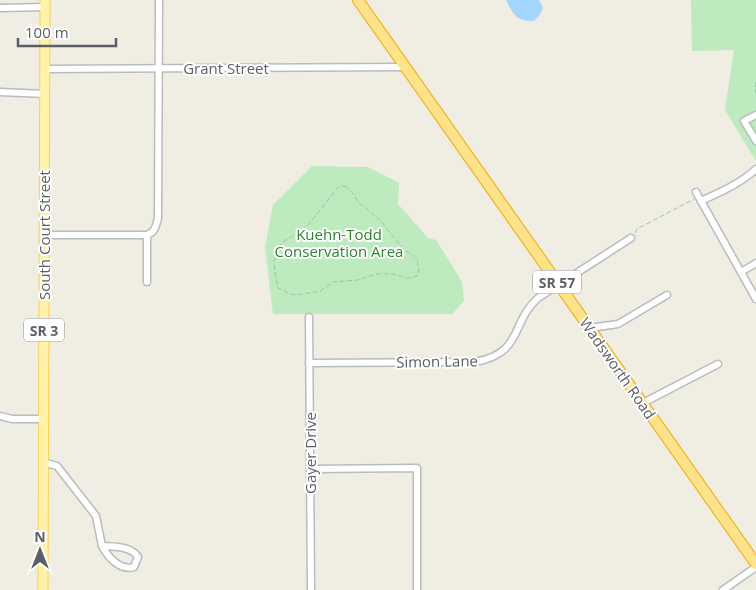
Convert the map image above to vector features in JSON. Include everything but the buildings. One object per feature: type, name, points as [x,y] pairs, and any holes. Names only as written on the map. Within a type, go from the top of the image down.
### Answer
[{"type":"highway","name":"Wadsworth Road","points":[[358,0],[756,566]]},
{"type":"main road","name":"South Court Street","points":[[43,590],[45,4]]},
{"type":"street","points":[[44,235],[147,235],[152,233],[156,226],[158,218],[159,0]]},
{"type":"street","points":[[0,8],[45,4]]},
{"type":"street","name":"Grant Street","points":[[45,69],[407,68]]},
{"type":"street","points":[[0,92],[45,94]]},
{"type":"street","points":[[756,115],[744,121],[756,141]]},
{"type":"street","points":[[756,169],[740,181],[698,197],[756,299]]},
{"type":"street","points":[[146,282],[147,235]]},
{"type":"street","name":"Simon Lane","points":[[310,362],[476,362],[493,357],[509,345],[519,330],[527,309],[538,298],[632,238]]},
{"type":"street","points":[[741,272],[756,264]]},
{"type":"street","points":[[590,328],[618,324],[667,295]]},
{"type":"street","name":"Gayer Drive","points":[[309,317],[311,590]]},
{"type":"street","points":[[643,403],[718,364]]},
{"type":"street","points":[[0,416],[12,419],[44,419]]},
{"type":"street","points":[[44,462],[57,466],[96,516],[102,546],[113,560],[128,569],[134,567],[138,557],[135,552],[129,549],[102,546]]},
{"type":"street","points":[[310,469],[417,468],[417,590]]},
{"type":"street","points":[[723,590],[756,566]]},
{"type":"path","points":[[756,82],[756,93]]},
{"type":"path","points":[[345,186],[359,203],[380,220],[403,249],[412,254],[417,260],[418,275],[407,278],[393,274],[376,274],[358,280],[333,282],[320,291],[297,295],[278,288],[275,272],[276,252],[284,241],[305,229],[336,190],[345,186]]},
{"type":"path","points":[[632,238],[637,229],[698,197]]},
{"type":"green space","points":[[691,0],[756,0],[756,161],[725,110],[734,50],[692,51]]},
{"type":"green space","name":"Kuehn-Todd Conservation Area","points":[[312,166],[368,167],[399,183],[398,204],[428,238],[436,240],[462,282],[464,301],[452,314],[273,314],[265,247],[273,205]]},
{"type":"water","points":[[506,0],[539,0],[543,8],[540,15],[534,21],[523,20],[516,16]]}]
